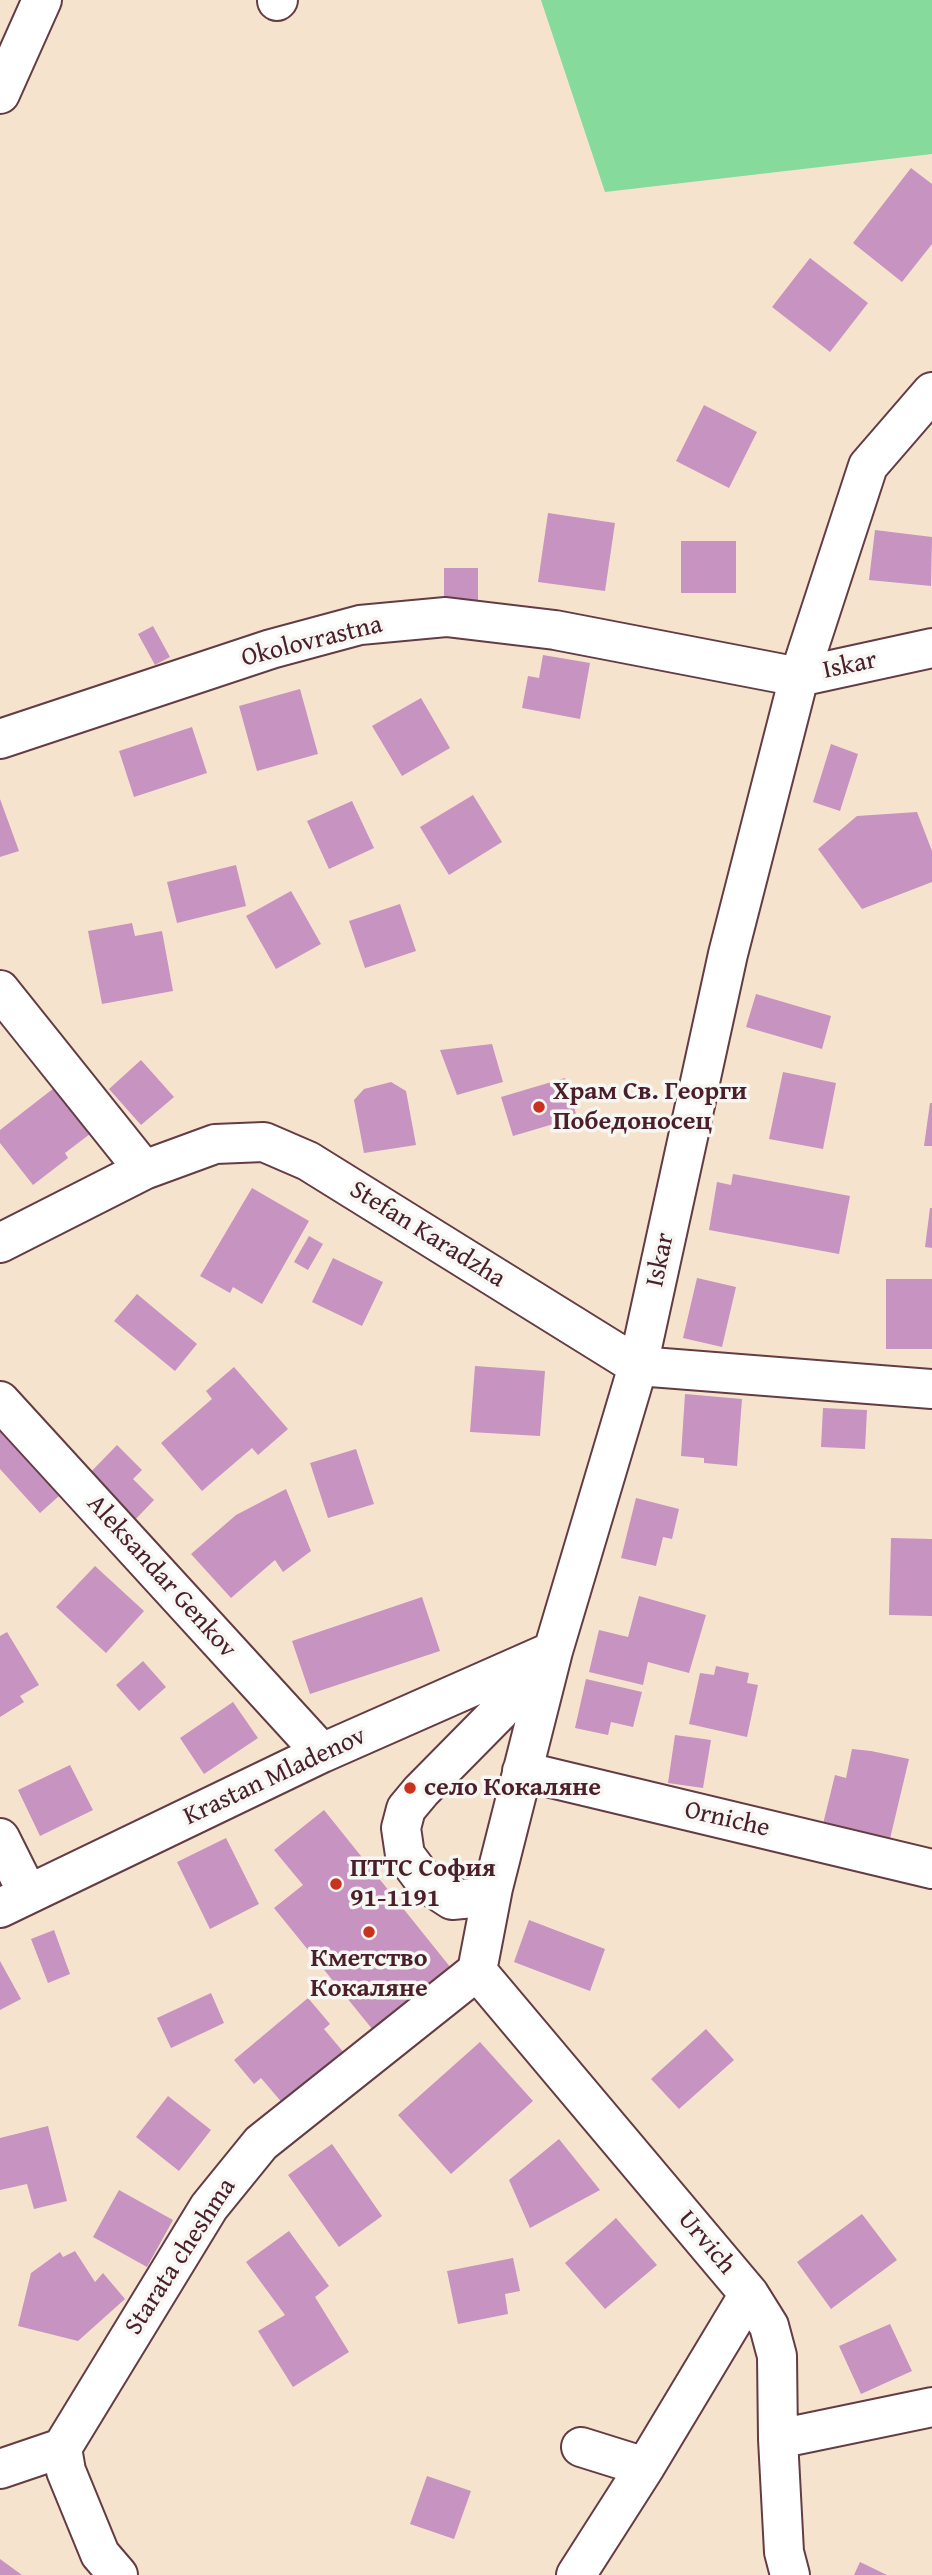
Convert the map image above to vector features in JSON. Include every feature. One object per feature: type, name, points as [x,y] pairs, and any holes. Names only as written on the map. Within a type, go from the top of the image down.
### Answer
[{"type":"street","points":[[0,94],[42,0]]},
{"type":"street","points":[[799,677],[868,466],[932,392]]},
{"type":"street","name":"Okolovrastna","points":[[0,739],[271,649],[360,625],[446,617],[555,630],[799,677]]},
{"type":"street","name":"Iskar","points":[[478,1971],[493,1888],[553,1651],[638,1366],[728,954],[799,677],[932,648]]},
{"type":"street","points":[[0,990],[144,1170]]},
{"type":"street","name":"Stefan Karadzha","points":[[0,1243],[144,1170],[215,1144],[264,1142],[307,1161],[638,1366],[932,1389]]},
{"type":"street","name":"Aleksandar Genkov","points":[[0,1401],[323,1753]]},
{"type":"street","points":[[493,1888],[473,1898],[452,1900],[426,1883],[405,1855],[401,1828],[406,1809],[553,1651]]},
{"type":"street","name":"Krastan Mladenov","points":[[14,1901],[323,1753],[553,1651]]},
{"type":"street","name":"Orniche","points":[[522,1772],[932,1869]]},
{"type":"street","points":[[0,1838],[14,1901]]},
{"type":"street","name":"Urvich","points":[[478,1971],[749,2294],[769,2326],[777,2356],[784,2552],[790,2575]]},
{"type":"street","name":"Starata cheshma","points":[[62,2448],[209,2207],[261,2143],[478,1971]]},
{"type":"street","points":[[576,2575],[645,2467],[749,2294]]},
{"type":"street","points":[[778,2439],[932,2407]]},
{"type":"street","points":[[581,2447],[645,2467]]},
{"type":"street","points":[[0,2469],[62,2448],[66,2471],[100,2554],[118,2575]]},
{"type":"green space","points":[[541,0],[932,0],[932,154],[605,192]]},
{"type":"building","points":[[911,168],[932,184],[932,244],[902,282],[853,243]]},
{"type":"building","points":[[810,258],[868,303],[830,352],[772,307]]},
{"type":"building","points":[[704,405],[757,432],[729,488],[676,461]]},
{"type":"building","points":[[548,513],[615,523],[605,591],[538,582]]},
{"type":"building","points":[[875,530],[932,537],[931,586],[869,580]]},
{"type":"building","points":[[681,541],[736,541],[736,593],[681,593]]},
{"type":"building","points":[[444,568],[478,568],[478,603],[444,603]]},
{"type":"building","points":[[153,626],[170,657],[155,665],[138,634]]},
{"type":"building","points":[[543,655],[590,663],[580,719],[522,708],[528,676],[539,678]]},
{"type":"building","points":[[300,689],[318,754],[257,771],[239,706]]},
{"type":"building","points":[[421,698],[450,748],[402,776],[372,726]]},
{"type":"building","points":[[192,727],[207,773],[134,797],[119,751]]},
{"type":"building","points":[[831,744],[858,754],[840,811],[813,802]]},
{"type":"building","points":[[473,795],[502,842],[449,875],[420,827]]},
{"type":"building","points":[[0,799],[19,851],[0,857]]},
{"type":"building","points":[[352,801],[374,848],[329,869],[307,821]]},
{"type":"building","points":[[917,812],[932,851],[932,882],[862,909],[818,849],[857,816]]},
{"type":"building","points":[[236,865],[246,906],[177,923],[167,882]]},
{"type":"building","points":[[291,891],[321,944],[276,969],[246,916]]},
{"type":"building","points":[[400,904],[416,951],[365,968],[349,921]]},
{"type":"building","points":[[132,923],[135,936],[162,931],[173,991],[102,1004],[88,931]]},
{"type":"building","points":[[756,994],[831,1016],[822,1049],[746,1027]]},
{"type":"building","points":[[492,1044],[503,1082],[457,1095],[440,1050]]},
{"type":"building","points":[[141,1060],[174,1097],[141,1125],[109,1089]]},
{"type":"building","points":[[783,1072],[836,1083],[823,1149],[769,1139]]},
{"type":"building","name":"Храм Св. Георги Победоносец","points":[[565,1078],[577,1117],[513,1136],[501,1097]]},
{"type":"building","points":[[391,1082],[406,1091],[416,1145],[364,1153],[354,1100],[364,1089]]},
{"type":"building","points":[[54,1088],[90,1134],[65,1153],[68,1158],[33,1185],[0,1143],[0,1130]]},
{"type":"building","points":[[930,1103],[932,1146],[924,1146]]},
{"type":"building","points":[[733,1174],[850,1196],[839,1254],[709,1230],[717,1182],[731,1185]]},
{"type":"building","points":[[252,1188],[309,1221],[262,1304],[233,1287],[230,1293],[200,1276]]},
{"type":"building","points":[[932,1208],[932,1248],[925,1247]]},
{"type":"building","points":[[309,1236],[323,1244],[308,1270],[294,1262]]},
{"type":"building","points":[[333,1258],[383,1282],[362,1326],[312,1302]]},
{"type":"building","points":[[697,1278],[736,1287],[722,1347],[683,1338]]},
{"type":"building","points":[[886,1279],[932,1279],[932,1349],[886,1349]]},
{"type":"building","points":[[137,1294],[197,1344],[175,1371],[114,1321]]},
{"type":"building","points":[[475,1366],[545,1371],[540,1436],[470,1432]]},
{"type":"building","points":[[234,1367],[288,1429],[258,1455],[252,1448],[202,1491],[161,1443],[212,1399],[206,1391]]},
{"type":"building","points":[[685,1394],[742,1399],[737,1466],[704,1463],[704,1458],[681,1456]]},
{"type":"building","points":[[823,1408],[867,1410],[865,1449],[821,1447]]},
{"type":"building","points":[[0,1431],[59,1496],[40,1513],[0,1469]]},
{"type":"building","points":[[117,1445],[142,1470],[133,1479],[154,1500],[131,1524],[84,1479]]},
{"type":"building","points":[[356,1449],[374,1504],[328,1518],[310,1463]]},
{"type":"building","points":[[286,1489],[311,1551],[283,1572],[275,1560],[231,1598],[191,1554],[236,1515]]},
{"type":"building","points":[[636,1498],[679,1509],[672,1539],[663,1537],[656,1566],[621,1558]]},
{"type":"building","points":[[891,1538],[932,1539],[932,1616],[889,1615]]},
{"type":"building","points":[[95,1566],[144,1611],[106,1653],[56,1607]]},
{"type":"building","points":[[639,1596],[706,1615],[689,1673],[648,1662],[643,1685],[589,1672],[599,1630],[628,1637]]},
{"type":"building","points":[[422,1597],[440,1651],[310,1694],[292,1641]]},
{"type":"building","points":[[7,1632],[39,1685],[20,1696],[24,1702],[0,1717],[0,1636]]},
{"type":"building","points":[[143,1661],[166,1687],[139,1711],[116,1685]]},
{"type":"building","points":[[716,1666],[749,1673],[747,1683],[758,1685],[747,1737],[689,1724],[700,1673],[714,1675]]},
{"type":"building","points":[[586,1679],[642,1692],[633,1727],[611,1722],[608,1735],[575,1728]]},
{"type":"building","points":[[233,1702],[258,1738],[204,1774],[180,1738]]},
{"type":"building","points":[[675,1735],[711,1740],[703,1788],[668,1783]]},
{"type":"building","points":[[852,1749],[909,1759],[889,1843],[823,1824],[835,1775],[846,1778]]},
{"type":"building","points":[[70,1765],[93,1810],[40,1836],[18,1790]]},
{"type":"building","points":[[324,1810],[455,1973],[377,2035],[274,1908],[303,1885],[274,1850]]},
{"type":"building","points":[[226,1838],[259,1904],[210,1929],[177,1862]]},
{"type":"building","points":[[529,1920],[605,1949],[590,1991],[514,1962]]},
{"type":"building","points":[[54,1930],[70,1974],[48,1983],[31,1939]]},
{"type":"building","points":[[0,1961],[21,1999],[0,2010]]},
{"type":"building","points":[[211,1993],[224,2023],[171,2048],[157,2018]]},
{"type":"building","points":[[308,1998],[330,2024],[324,2029],[345,2054],[284,2105],[261,2078],[254,2084],[234,2060]]},
{"type":"building","points":[[706,2029],[734,2060],[679,2109],[651,2079]]},
{"type":"building","points":[[480,2042],[533,2101],[451,2174],[398,2115]]},
{"type":"building","points":[[168,2096],[211,2130],[179,2171],[136,2137]]},
{"type":"building","points":[[48,2126],[67,2201],[34,2209],[27,2184],[0,2190],[0,2138]]},
{"type":"building","points":[[559,2139],[600,2190],[530,2228],[509,2180]]},
{"type":"building","points":[[332,2144],[382,2216],[339,2247],[288,2175]]},
{"type":"building","points":[[119,2190],[173,2220],[147,2267],[93,2237]]},
{"type":"building","points":[[862,2214],[897,2260],[831,2309],[797,2262]]},
{"type":"building","points":[[616,2218],[657,2265],[605,2309],[565,2263]]},
{"type":"building","points":[[289,2231],[329,2286],[315,2297],[349,2352],[293,2387],[258,2331],[285,2315],[246,2262]]},
{"type":"building","points":[[75,2251],[95,2282],[103,2273],[125,2299],[78,2341],[18,2326],[31,2273],[60,2252],[63,2257]]},
{"type":"building","points":[[513,2258],[520,2291],[505,2294],[508,2314],[458,2324],[447,2271]]},
{"type":"building","points":[[890,2324],[912,2371],[861,2394],[839,2346]]},
{"type":"building","points":[[427,2476],[471,2491],[454,2539],[410,2524]]},
{"type":"building","points":[[0,2559],[22,2575],[0,2575]]},
{"type":"building","points":[[860,2562],[887,2575],[854,2575]]},
{"type":"place","name":"Храм Св. Георги Победоносец","points":[[539,1107]]},
{"type":"place","name":"село Кокаляне","points":[[410,1788]]},
{"type":"place","name":"ПТТС София 91-1191","points":[[336,1884]]},
{"type":"place","name":"Кметство Кокаляне","points":[[369,1932]]}]
